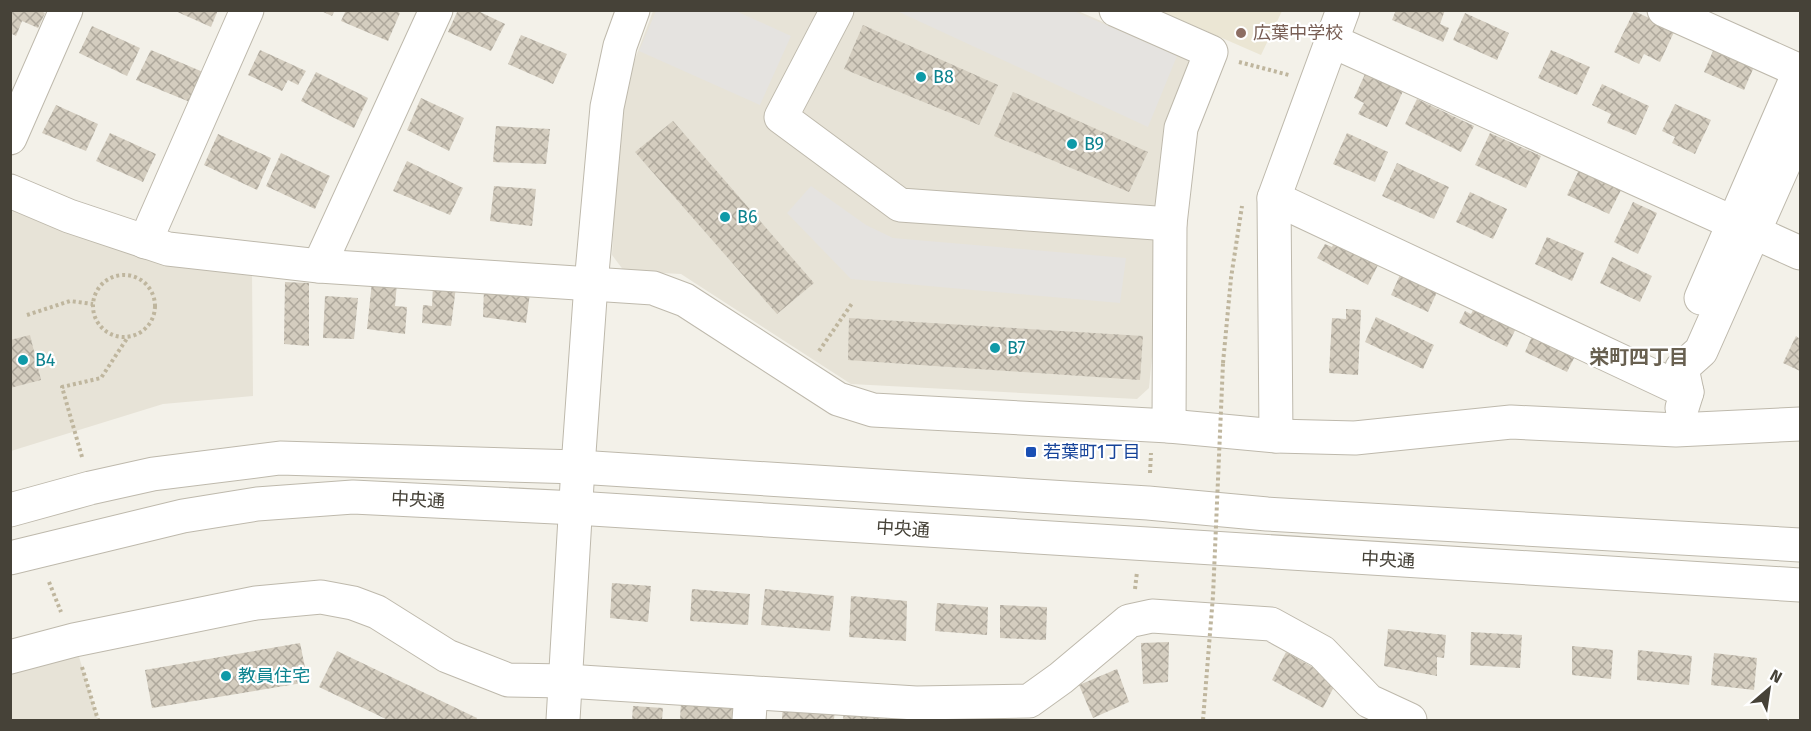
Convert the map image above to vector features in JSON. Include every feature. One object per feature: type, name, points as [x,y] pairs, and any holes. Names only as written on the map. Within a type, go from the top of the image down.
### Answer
[{"type":"street","points":[[10,138],[66,10]]},
{"type":"street","points":[[145,242],[247,10]]},
{"type":"street","points":[[320,266],[436,10]]},
{"type":"street","points":[[563,720],[591,284],[607,107],[620,46],[633,10]]},
{"type":"street","points":[[837,10],[781,117],[900,205],[1170,224]]},
{"type":"street","points":[[1116,10],[1211,52],[1181,128],[1170,224],[1160,436]]},
{"type":"street","points":[[1276,436],[1274,198],[1343,10]]},
{"type":"street","points":[[1664,10],[1800,70],[1701,351],[1685,380],[1676,430]]},
{"type":"street","points":[[1332,41],[1800,253]]},
{"type":"street","points":[[1744,227],[1800,128]]},
{"type":"street","points":[[10,191],[69,216],[168,249],[320,266],[653,288],[685,300],[838,399],[873,410],[1160,436],[1355,438],[1511,422],[1676,430],[1800,424]]},
{"type":"street","points":[[1274,198],[1685,380]]},
{"type":"street","points":[[10,510],[90,488],[153,474],[280,458],[578,467],[1148,503],[1267,514],[1800,545]]},
{"type":"street","name":"中央通","points":[[10,558],[183,516],[257,504],[353,497],[576,508],[1800,585]]},
{"type":"street","points":[[10,657],[74,640],[255,603],[321,597],[353,603],[377,612],[447,656],[508,680],[566,681],[750,707],[915,712],[1034,711],[1061,678],[1129,621],[1152,616],[1271,624],[1322,652],[1363,711],[1410,720]]},
{"type":"path","points":[[1238,62],[1289,75]]},
{"type":"path","points":[[119,276],[139,279],[153,294],[155,304],[150,324],[143,331],[128,337],[114,336],[105,331],[94,314],[93,304],[101,285],[119,276]]},
{"type":"path","points":[[27,315],[70,301],[93,304]]},
{"type":"path","points":[[802,376],[853,302]]},
{"type":"path","points":[[82,457],[62,387],[100,378],[128,337]]},
{"type":"path","points":[[1203,720],[1213,596],[1223,363]]},
{"type":"path","points":[[1148,503],[1160,436]]},
{"type":"shaded area","name":"広葉中学校","points":[[1282,10],[1261,55],[1160,11]]},
{"type":"shaded area","points":[[653,11],[1078,11],[1189,59],[1195,76],[1173,136],[1149,388],[1137,399],[851,384],[681,274],[624,271],[612,255],[620,99]]},
{"type":"shaded area","points":[[656,11],[736,11],[791,36],[760,105],[639,51]]},
{"type":"shaded area","points":[[897,11],[1074,11],[1177,56],[1148,127]]},
{"type":"shaded area","points":[[811,186],[866,225],[893,238],[1126,258],[1120,303],[851,279],[787,213]]},
{"type":"shaded area","points":[[11,205],[252,271],[253,396],[163,404],[11,451]]},
{"type":"shaded area","points":[[74,640],[98,720],[11,720],[10,660]]},
{"type":"building","points":[[10,10],[39,10],[45,13],[38,28],[22,21],[16,36],[10,33]]},
{"type":"building","points":[[173,10],[218,10],[211,27]]},
{"type":"building","points":[[319,10],[335,10],[332,16]]},
{"type":"building","points":[[346,10],[395,10],[400,13],[388,41],[341,21]]},
{"type":"building","points":[[458,10],[476,10],[505,24],[491,51],[448,32]]},
{"type":"building","points":[[1396,10],[1445,10],[1440,24],[1449,28],[1443,42],[1392,20]]},
{"type":"building","points":[[1634,11],[1675,30],[1660,62],[1644,54],[1639,64],[1614,52]]},
{"type":"building","points":[[1465,13],[1509,33],[1497,60],[1453,40]]},
{"type":"building","name":"B8","points":[[863,25],[998,85],[979,125],[844,69]]},
{"type":"building","points":[[92,26],[140,48],[127,76],[79,53]]},
{"type":"building","points":[[521,35],[567,54],[553,84],[508,64]]},
{"type":"building","points":[[1716,44],[1756,62],[1744,90],[1704,72]]},
{"type":"building","points":[[151,50],[203,72],[190,102],[136,80]]},
{"type":"building","points":[[260,50],[306,71],[298,85],[288,80],[282,91],[248,75]]},
{"type":"building","points":[[1551,50],[1590,67],[1577,95],[1538,78]]},
{"type":"building","points":[[316,72],[368,98],[354,128],[301,101]]},
{"type":"building","points":[[1365,74],[1403,91],[1387,127],[1358,114],[1364,103],[1354,98]]},
{"type":"building","points":[[1602,84],[1649,106],[1636,135],[1607,123],[1611,114],[1592,105]]},
{"type":"building","name":"B9","points":[[1013,92],[1148,152],[1129,192],[994,136]]},
{"type":"building","points":[[421,98],[464,118],[449,151],[407,130]]},
{"type":"building","points":[[1417,99],[1474,126],[1461,152],[1405,124]]},
{"type":"building","points":[[1675,104],[1711,120],[1695,154],[1672,143],[1675,137],[1662,131]]},
{"type":"building","points":[[56,105],[98,124],[86,151],[42,133]]},
{"type":"building","name":"B6","points":[[673,121],[814,283],[777,314],[635,152]]},
{"type":"building","points":[[496,126],[550,129],[546,164],[493,162]]},
{"type":"building","points":[[110,133],[156,154],[143,182],[96,161]]},
{"type":"building","points":[[1347,133],[1388,152],[1375,182],[1333,164]]},
{"type":"building","points":[[1490,133],[1541,156],[1526,188],[1475,165]]},
{"type":"building","points":[[218,134],[271,158],[257,190],[204,165]]},
{"type":"building","points":[[281,153],[330,176],[315,209],[266,186]]},
{"type":"building","points":[[407,161],[463,188],[450,215],[393,191]]},
{"type":"building","points":[[1397,163],[1449,187],[1434,219],[1382,196]]},
{"type":"building","points":[[1579,170],[1621,190],[1609,214],[1567,195]]},
{"type":"building","points":[[494,186],[536,189],[532,226],[490,221]]},
{"type":"building","points":[[1470,192],[1507,209],[1493,239],[1456,222]]},
{"type":"building","points":[[1633,202],[1657,213],[1638,254],[1614,242]]},
{"type":"building","points":[[1547,237],[1584,253],[1572,281],[1535,264]]},
{"type":"building","points":[[1336,238],[1380,261],[1368,285],[1317,258],[1325,244],[1332,247]]},
{"type":"building","points":[[1612,257],[1652,276],[1640,302],[1600,283]]},
{"type":"building","points":[[1404,266],[1441,283],[1428,312],[1391,295]]},
{"type":"building","points":[[285,282],[309,283],[309,346],[284,344]]},
{"type":"building","points":[[372,282],[397,283],[395,306],[407,307],[405,334],[367,329]]},
{"type":"building","points":[[433,284],[456,287],[451,326],[422,323],[423,305],[432,306]]},
{"type":"building","points":[[484,288],[530,293],[526,323],[483,317]]},
{"type":"building","points":[[325,296],[358,298],[354,339],[323,338]]},
{"type":"building","points":[[1478,301],[1520,320],[1507,347],[1459,323],[1465,311],[1471,314]]},
{"type":"building","points":[[1346,309],[1361,310],[1358,375],[1329,373],[1332,318],[1346,319]]},
{"type":"building","points":[[1376,317],[1434,345],[1423,369],[1365,342]]},
{"type":"building","name":"B7","points":[[849,318],[1143,336],[1140,380],[848,360]]},
{"type":"building","points":[[1538,323],[1582,342],[1567,372],[1525,352]]},
{"type":"building","name":"B4","points":[[30,335],[41,380],[10,388],[10,340]]},
{"type":"building","points":[[1796,336],[1800,339],[1800,371],[1783,363]]},
{"type":"building","points":[[612,583],[651,586],[648,622],[610,618]]},
{"type":"building","points":[[692,589],[750,594],[748,625],[690,621]]},
{"type":"building","points":[[765,589],[834,596],[830,631],[761,625]]},
{"type":"building","points":[[851,596],[907,601],[906,641],[849,637]]},
{"type":"building","points":[[937,603],[988,607],[987,635],[935,631]]},
{"type":"building","points":[[1000,605],[1047,607],[1046,640],[1000,638]]},
{"type":"building","points":[[1388,629],[1446,635],[1444,658],[1437,657],[1437,676],[1384,666]]},
{"type":"building","points":[[1471,632],[1522,635],[1520,668],[1470,665]]},
{"type":"building","points":[[1169,642],[1168,682],[1143,684],[1141,643]]},
{"type":"building","name":"教員住宅","points":[[300,643],[308,682],[152,708],[145,670]]},
{"type":"building","points":[[1572,646],[1613,650],[1611,679],[1572,675]]},
{"type":"building","points":[[1638,650],[1692,656],[1689,685],[1637,680]]},
{"type":"building","name":"教員住宅","points":[[337,651],[477,718],[476,720],[388,720],[319,687]]},
{"type":"building","points":[[1286,652],[1337,681],[1323,708],[1272,680]]},
{"type":"building","points":[[1714,653],[1757,658],[1754,690],[1711,685]]},
{"type":"building","points":[[1117,669],[1129,702],[1093,718],[1079,685]]},
{"type":"building","points":[[783,701],[835,707],[834,720],[782,720]]},
{"type":"building","points":[[681,702],[733,708],[732,720],[680,720]]},
{"type":"building","points":[[633,706],[663,708],[662,720],[632,720]]},
{"type":"building","points":[[844,710],[898,715],[897,720],[843,720]]},
{"type":"building","points":[[945,717],[993,719],[993,720],[945,720]]},
{"type":"place","name":"広葉中学校","points":[[1241,33]]},
{"type":"place","name":"B8","points":[[921,77]]},
{"type":"place","name":"B9","points":[[1072,144]]},
{"type":"place","name":"B6","points":[[725,217]]},
{"type":"place","name":"B7","points":[[995,348]]},
{"type":"place","name":"B4","points":[[23,360]]},
{"type":"place","name":"若葉町1丁目","points":[[1031,452]]},
{"type":"place","name":"教員住宅","points":[[226,676]]},
{"type":"district","name":"栄町四丁目","points":[[1639,357]]}]
